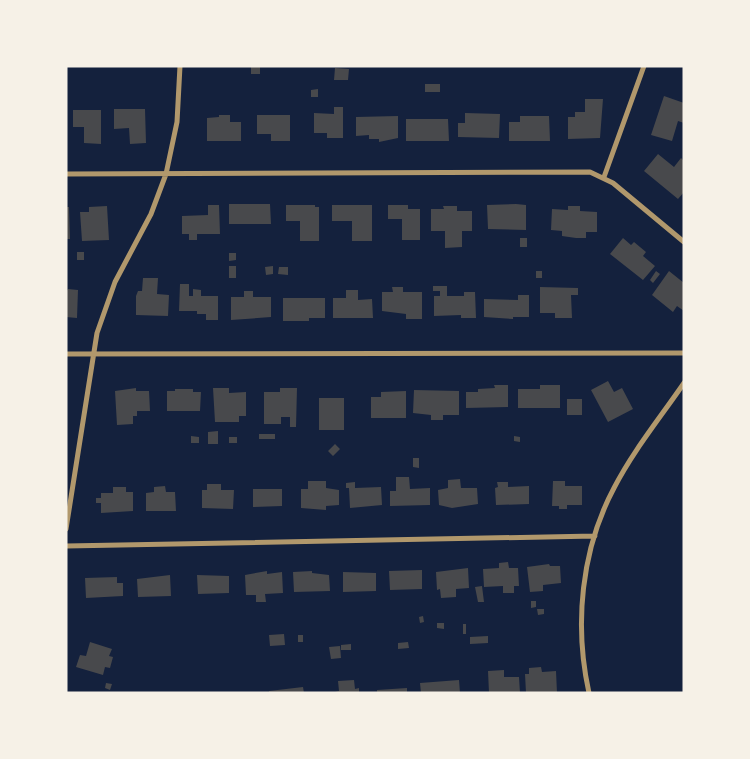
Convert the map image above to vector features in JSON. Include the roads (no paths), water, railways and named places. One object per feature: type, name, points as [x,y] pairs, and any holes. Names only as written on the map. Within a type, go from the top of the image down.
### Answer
[{"type":"street","points":[[66,529],[93,354],[101,319],[110,293],[151,214],[166,174],[177,122],[180,66]]},
{"type":"street","points":[[604,177],[644,66]]},
{"type":"street","points":[[66,174],[582,171],[604,177],[684,242]]},
{"type":"street","points":[[66,354],[684,352]]},
{"type":"street","points":[[589,693],[583,657],[582,611],[588,564],[595,536],[609,498],[622,475],[684,383]]},
{"type":"street","points":[[66,546],[595,536]]}]
